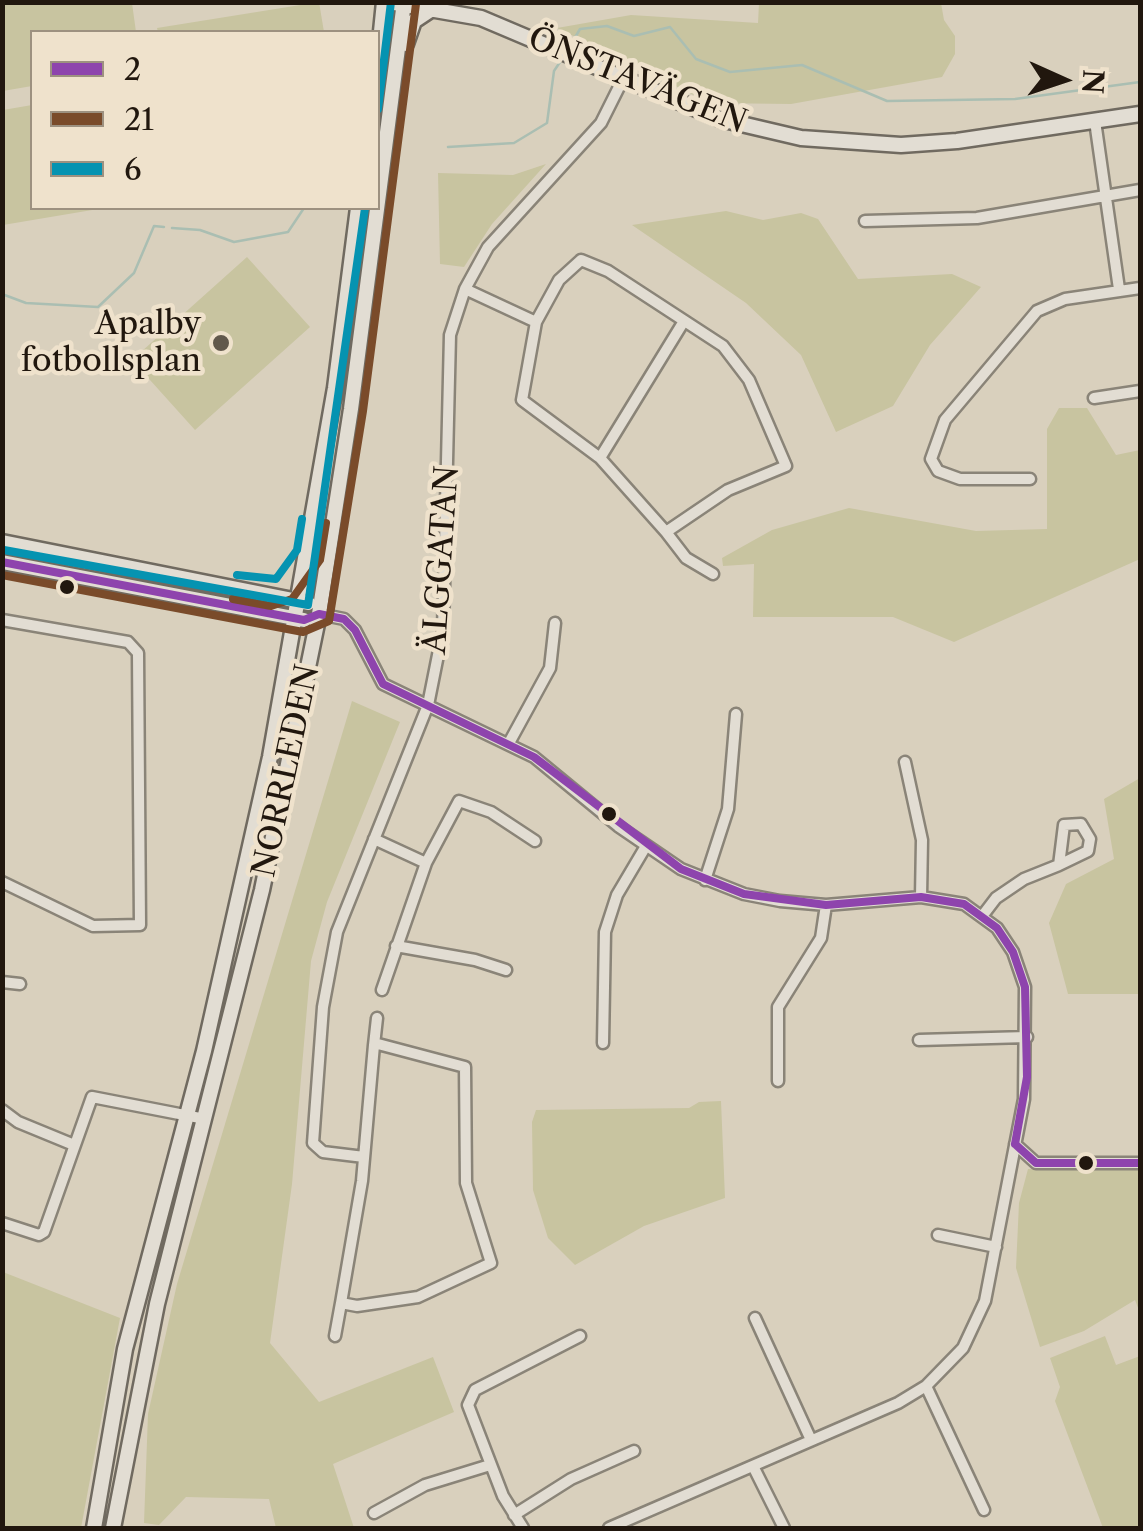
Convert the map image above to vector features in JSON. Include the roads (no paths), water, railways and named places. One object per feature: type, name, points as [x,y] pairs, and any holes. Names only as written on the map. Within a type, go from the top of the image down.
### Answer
[{"type":"main road","name":"ÖNSTAVÄGEN","points":[[395,3],[432,4],[481,18],[720,120],[841,144],[957,141],[1140,114]]},
{"type":"main road","points":[[380,54],[395,3]]},
{"type":"main road","name":"NORRLEDEN","points":[[380,192],[396,68],[395,3]]},
{"type":"main road","points":[[396,68],[414,22],[432,4]]},
{"type":"main road","name":"NORRLEDEN","points":[[94,1528],[125,1349],[253,843],[308,555],[358,210]]},
{"type":"main road","name":"NORRLEDEN","points":[[113,1528],[157,1304],[262,890],[319,614],[352,410],[378,210]]},
{"type":"main road","points":[[2,542],[300,600],[319,614]]},
{"type":"main road","points":[[272,594],[293,580],[308,555]]},
{"type":"main road","points":[[2,562],[266,613],[297,618],[319,614]]},
{"type":"main road","points":[[266,613],[292,637]]},
{"type":"street","name":"ÄLGGATAN","points":[[364,1157],[323,1152],[313,1144],[328,966],[428,705],[444,630],[450,336],[464,289],[500,229],[600,123],[623,80]]},
{"type":"street","points":[[1095,121],[1119,289]]},
{"type":"street","points":[[865,221],[978,218],[1140,190]]},
{"type":"street","points":[[666,532],[728,490],[786,466],[767,417],[734,357],[593,261],[581,260],[559,280],[536,322],[522,382],[522,400],[600,458],[686,558],[713,574]]},
{"type":"street","points":[[1030,479],[960,478],[938,471],[931,458],[952,410],[1037,310],[1049,303],[1140,288]]},
{"type":"street","points":[[464,289],[536,322]]},
{"type":"street","points":[[600,458],[684,321]]},
{"type":"street","points":[[1094,398],[1140,391]]},
{"type":"street","points":[[319,614],[344,619],[355,630],[383,684],[509,742],[553,769],[646,846],[705,880],[744,894],[826,905],[920,897],[948,900],[982,915],[1013,952],[1025,987],[1026,1082],[996,1247],[976,1326],[953,1361],[926,1386],[609,1528]]},
{"type":"street","points":[[2,620],[128,642],[138,653],[140,924],[94,926],[2,882]]},
{"type":"street","points":[[509,742],[550,668],[554,623]]},
{"type":"street","points":[[705,880],[728,809],[736,714]]},
{"type":"street","points":[[905,762],[922,840],[920,897]]},
{"type":"street","points":[[382,990],[426,863],[459,802],[465,800],[535,841]]},
{"type":"street","points":[[374,839],[426,863]]},
{"type":"street","points":[[604,1044],[608,919],[646,846]]},
{"type":"street","points":[[982,915],[996,898],[1024,879],[1060,865]]},
{"type":"street","points":[[778,1081],[778,1007],[821,938],[826,905]]},
{"type":"street","points":[[396,946],[476,960],[506,970]]},
{"type":"street","points":[[2,982],[20,984]]},
{"type":"street","points":[[335,1336],[364,1157],[377,1018]]},
{"type":"street","points":[[919,1040],[1027,1037]]},
{"type":"street","points":[[341,1303],[376,1306],[418,1297],[491,1263],[466,1183],[465,1067],[374,1045]]},
{"type":"street","points":[[2,1223],[40,1236],[44,1232],[92,1097],[205,1119]]},
{"type":"street","points":[[2,1110],[18,1122],[74,1145]]},
{"type":"street","points":[[1015,1144],[1036,1163],[1140,1163]]},
{"type":"street","points":[[938,1236],[996,1247]]},
{"type":"street","points":[[755,1318],[811,1440]]},
{"type":"street","points":[[523,1528],[490,1465],[468,1410],[475,1390],[580,1336]]},
{"type":"street","points":[[926,1386],[984,1510]]},
{"type":"street","points":[[514,1515],[571,1479],[634,1451]]},
{"type":"street","points":[[374,1514],[426,1485],[490,1465]]},
{"type":"street","points":[[754,1466],[784,1528]]},
{"type":"waterway","points":[[570,46],[580,29],[607,26],[634,36],[670,27],[696,59],[730,72],[802,65],[887,101],[1015,99],[1140,82]]},
{"type":"waterway","points":[[448,147],[514,143],[547,123],[554,71],[560,62]]},
{"type":"waterway","points":[[172,228],[200,230],[234,242],[288,232],[303,210]]},
{"type":"waterway","points":[[2,294],[26,303],[98,307],[134,273],[154,226],[164,227]]},
{"type":"place","name":"Apalby fotbollsplan","points":[[221,343]]}]
